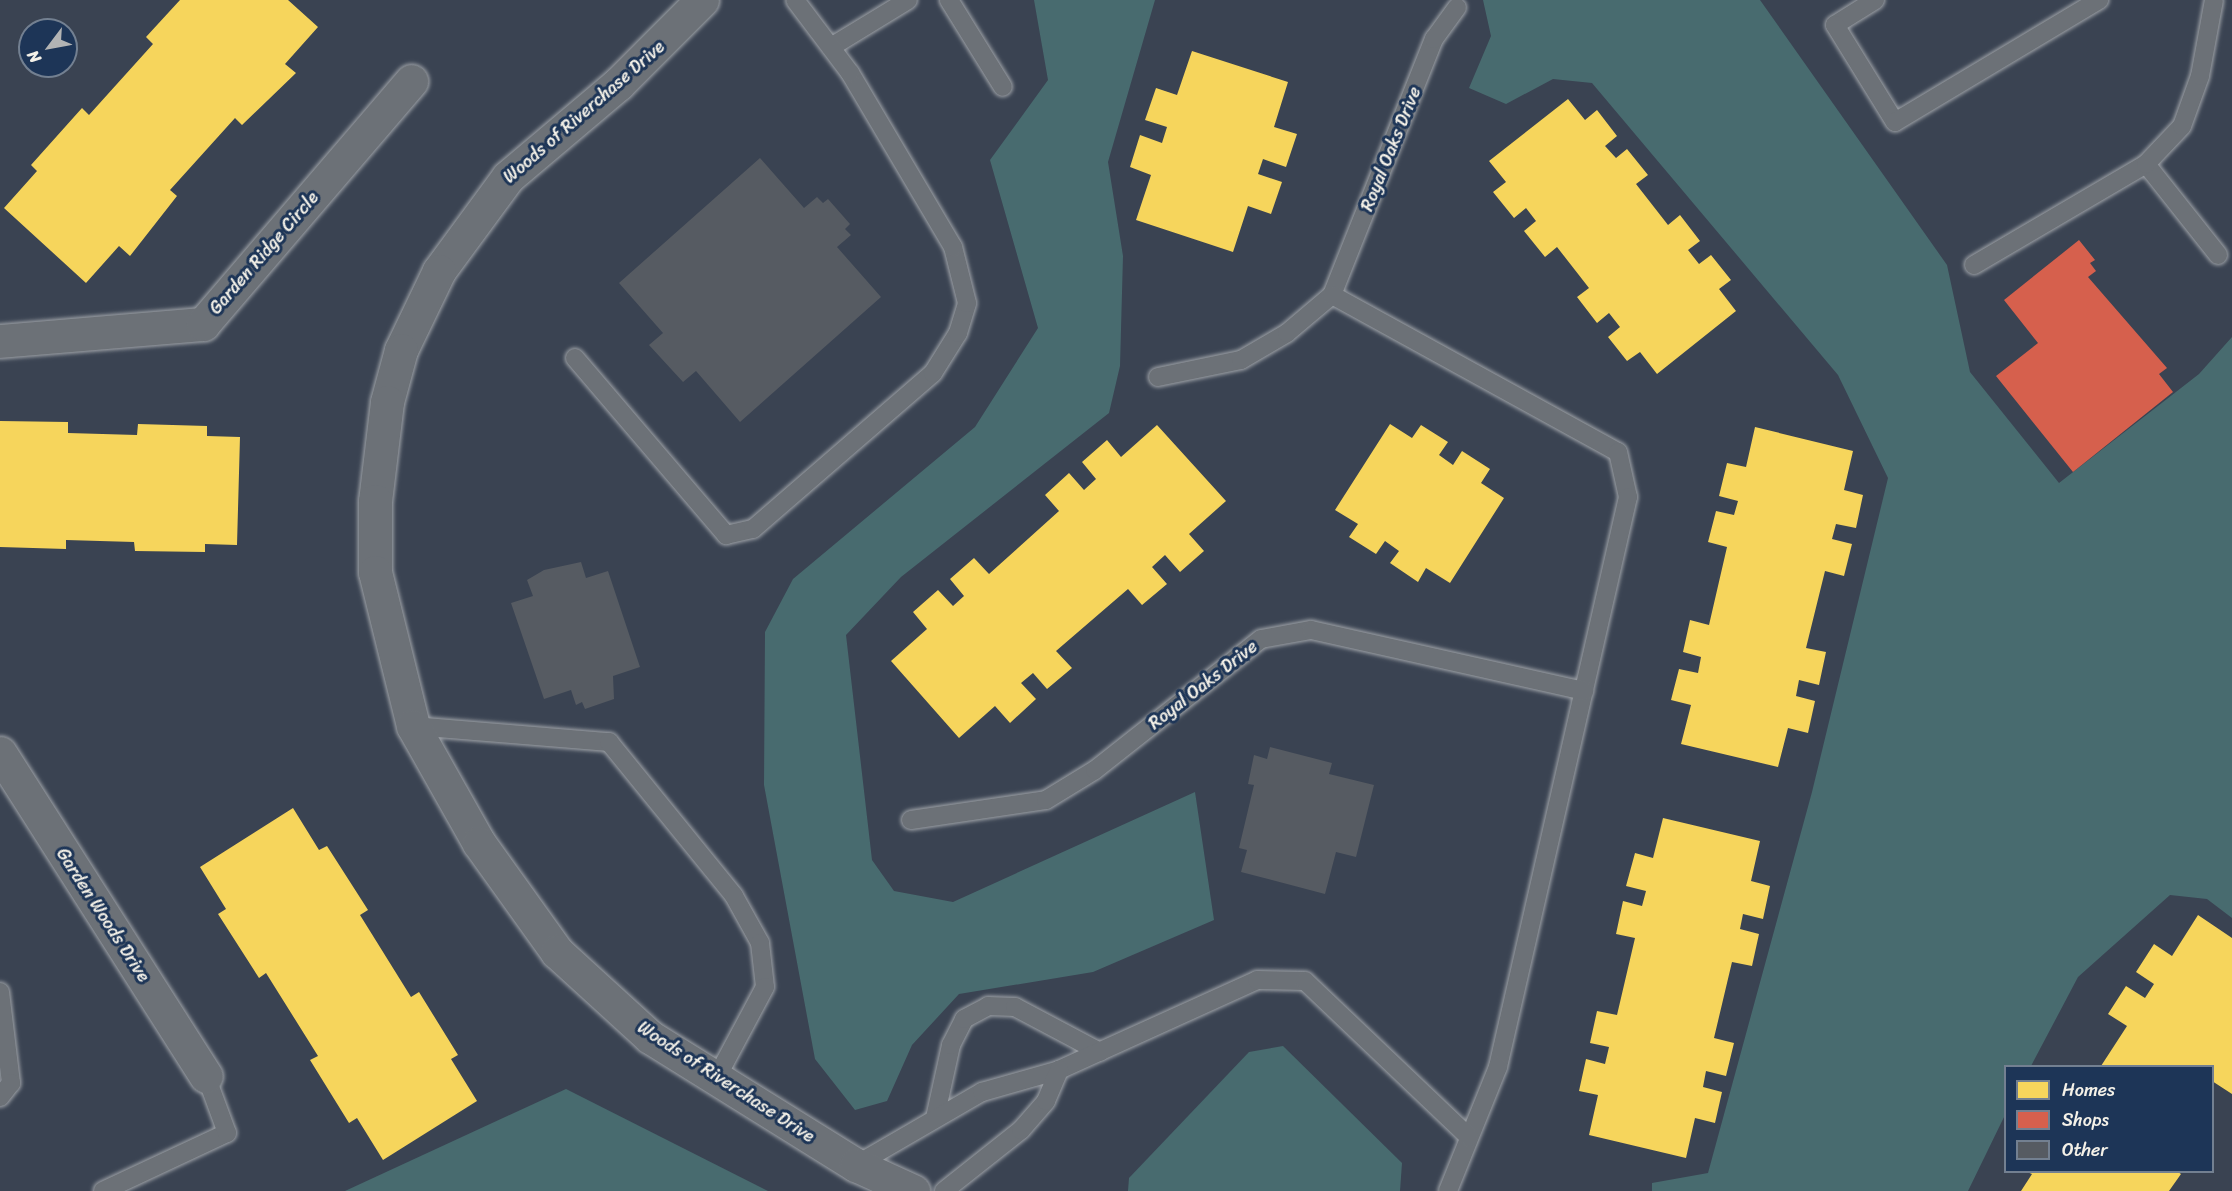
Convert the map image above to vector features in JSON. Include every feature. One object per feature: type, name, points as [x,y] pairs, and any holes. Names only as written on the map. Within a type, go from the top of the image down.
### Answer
[{"type":"street","name":"Woods of Riverchase Drive","points":[[702,0],[644,61],[508,177],[439,271],[401,351],[387,402],[375,501],[375,572],[413,726],[479,843],[557,952],[650,1037],[856,1165],[913,1191]]},
{"type":"street","name":"Garden Ridge Circle","points":[[0,340],[203,324],[411,81]]},
{"type":"street","name":"Garden Woods Drive","points":[[0,753],[206,1076]]},
{"type":"lane","points":[[575,358],[726,535],[753,530],[933,373],[958,333],[967,303],[954,247],[831,47],[795,0]]},
{"type":"lane","points":[[831,47],[908,0]]},
{"type":"lane","points":[[949,0],[1003,87]]},
{"type":"lane","points":[[1875,0],[1835,25],[1895,122],[2093,1]]},
{"type":"lane","points":[[1974,265],[2146,164],[2182,126],[2200,76],[2214,0]]},
{"type":"lane","name":"Royal Oaks Drive","points":[[1158,377],[1241,360],[1287,333],[1332,295],[1434,39],[1457,7]]},
{"type":"lane","points":[[2146,164],[2218,255]]},
{"type":"lane","points":[[1332,295],[1618,452],[1628,497],[1498,1067],[1448,1191]]},
{"type":"lane","name":"Royal Oaks Drive","points":[[911,820],[1046,801],[1095,770],[1261,639],[1311,630],[1584,691]]},
{"type":"lane","points":[[413,726],[576,735],[609,742],[734,896],[760,943],[765,987],[717,1077]]},
{"type":"lane","points":[[856,1165],[982,1092],[1059,1070],[1257,980],[1305,981],[1469,1137]]},
{"type":"lane","points":[[0,992],[11,1083],[0,1097]]},
{"type":"lane","points":[[935,1118],[951,1045],[964,1019],[988,1006],[1015,1006],[1100,1052]]},
{"type":"lane","points":[[944,1191],[1021,1130],[1046,1101],[1059,1070]]},
{"type":"lane","points":[[103,1191],[228,1133],[206,1076]]},
{"type":"green space","points":[[1034,0],[1155,0],[1108,162],[1123,256],[1120,366],[1109,413],[901,577],[846,635],[872,860],[894,891],[953,902],[1195,792],[1214,920],[1093,972],[959,994],[912,1045],[887,1101],[855,1110],[815,1059],[764,785],[765,632],[793,579],[975,427],[1038,328],[990,160],[1048,80]]},
{"type":"green space","points":[[1483,0],[1760,0],[1947,265],[1970,372],[2059,483],[2199,374],[2232,337],[2232,918],[2207,899],[2170,895],[2078,977],[2032,1065],[2004,1065],[2004,1117],[1968,1191],[1652,1191],[1652,1183],[1708,1173],[1812,792],[1888,478],[1838,375],[1592,83],[1553,79],[1506,104],[1469,88],[1491,36]]},
{"type":"green space","points":[[1283,1046],[1402,1163],[1400,1191],[1128,1191],[1129,1178],[1249,1052]]},
{"type":"green space","points":[[566,1089],[768,1191],[345,1191]]},
{"type":"building: Homes","points":[[180,0],[288,0],[318,27],[285,64],[296,73],[242,125],[235,118],[170,190],[177,196],[130,256],[119,246],[86,283],[4,208],[37,171],[31,165],[82,108],[89,115],[153,44],[146,37]]},
{"type":"building: Homes","points":[[1192,51],[1288,82],[1274,127],[1297,134],[1286,167],[1263,159],[1258,174],[1282,182],[1271,214],[1248,206],[1233,252],[1136,220],[1151,175],[1130,167],[1140,135],[1162,143],[1167,127],[1145,120],[1156,88],[1177,95]]},
{"type":"building: Homes","points":[[1568,99],[1585,120],[1597,110],[1617,136],[1605,146],[1616,158],[1627,149],[1648,175],[1636,184],[1668,225],[1680,215],[1700,241],[1688,250],[1699,264],[1711,255],[1731,280],[1719,289],[1736,311],[1657,374],[1640,352],[1627,361],[1608,337],[1620,327],[1609,313],[1597,323],[1577,297],[1589,288],[1557,247],[1545,257],[1524,231],[1536,221],[1526,208],[1514,218],[1493,192],[1506,182],[1489,161]]},
{"type":"building: Homes","points":[[0,421],[68,422],[68,433],[137,435],[138,424],[207,426],[207,436],[240,437],[237,545],[205,544],[205,552],[135,551],[134,542],[66,540],[66,549],[0,547]]},
{"type":"building: Homes","points":[[1390,424],[1412,438],[1421,425],[1448,442],[1439,455],[1453,465],[1462,451],[1490,469],[1481,483],[1504,498],[1450,583],[1426,568],[1418,582],[1390,563],[1399,551],[1385,541],[1376,554],[1349,537],[1358,524],[1335,510]]},
{"type":"building: Homes","points":[[1157,425],[1226,501],[1189,534],[1204,551],[1180,572],[1165,555],[1152,567],[1167,584],[1142,605],[1128,589],[1056,651],[1072,668],[1047,689],[1033,673],[1021,683],[1036,699],[1010,723],[995,706],[959,738],[891,661],[927,629],[913,612],[938,590],[953,606],[964,596],[950,579],[974,558],[989,574],[1059,511],[1045,495],[1069,473],[1084,490],[1096,479],[1082,462],[1107,440],[1121,457]]},
{"type":"building: Homes","points":[[1755,427],[1853,451],[1844,490],[1863,495],[1856,528],[1836,524],[1832,539],[1852,544],[1844,576],[1825,571],[1806,648],[1826,652],[1819,685],[1799,680],[1796,696],[1815,701],[1808,733],[1788,728],[1778,767],[1681,744],[1691,705],[1671,700],[1679,669],[1698,673],[1701,657],[1683,652],[1690,620],[1709,625],[1727,547],[1708,542],[1716,511],[1734,515],[1738,501],[1719,496],[1727,463],[1746,467]]},
{"type":"building: Homes","points":[[293,808],[319,850],[327,846],[368,910],[360,915],[411,997],[419,992],[458,1055],[451,1059],[477,1101],[383,1160],[357,1118],[349,1123],[310,1060],[318,1056],[266,973],[259,978],[218,914],[226,909],[200,867]]},
{"type":"building: Homes","points":[[1663,818],[1760,841],[1751,881],[1770,886],[1763,919],[1743,914],[1740,929],[1759,934],[1752,966],[1732,962],[1714,1038],[1734,1043],[1726,1076],[1706,1071],[1703,1087],[1722,1092],[1715,1123],[1695,1118],[1686,1158],[1589,1135],[1598,1095],[1579,1091],[1586,1059],[1605,1064],[1609,1047],[1590,1043],[1597,1011],[1617,1015],[1635,938],[1616,934],[1623,901],[1642,906],[1646,891],[1626,886],[1635,853],[1653,858]]},
{"type":"building: Homes","points":[[2198,915],[2232,938],[2232,1094],[2214,1082],[2214,1065],[2102,1065],[2127,1026],[2108,1014],[2126,986],[2145,998],[2154,984],[2136,972],[2154,944],[2172,956]]},
{"type":"building: Homes","points":[[2030,1173],[2181,1174],[2169,1191],[2021,1191],[2032,1174]]},
{"type":"building: Shops","points":[[2079,240],[2095,260],[2090,263],[2096,271],[2088,277],[2167,368],[2159,374],[2173,392],[2073,472],[1996,376],[2038,343],[2004,300]]},
{"type":"building: Other","points":[[760,158],[804,208],[817,197],[823,203],[828,199],[850,224],[845,229],[851,235],[837,247],[881,297],[740,422],[696,371],[683,382],[649,345],[663,333],[619,283]]},
{"type":"building: Other","points":[[581,562],[586,578],[608,571],[640,667],[613,676],[614,699],[585,709],[582,702],[576,705],[571,690],[544,699],[511,603],[533,596],[527,580],[544,570]]},
{"type":"building: Other","points":[[1270,747],[1332,763],[1329,774],[1374,785],[1356,857],[1336,852],[1325,894],[1241,872],[1247,850],[1239,848],[1254,785],[1248,784],[1254,755],[1267,759]]}]
